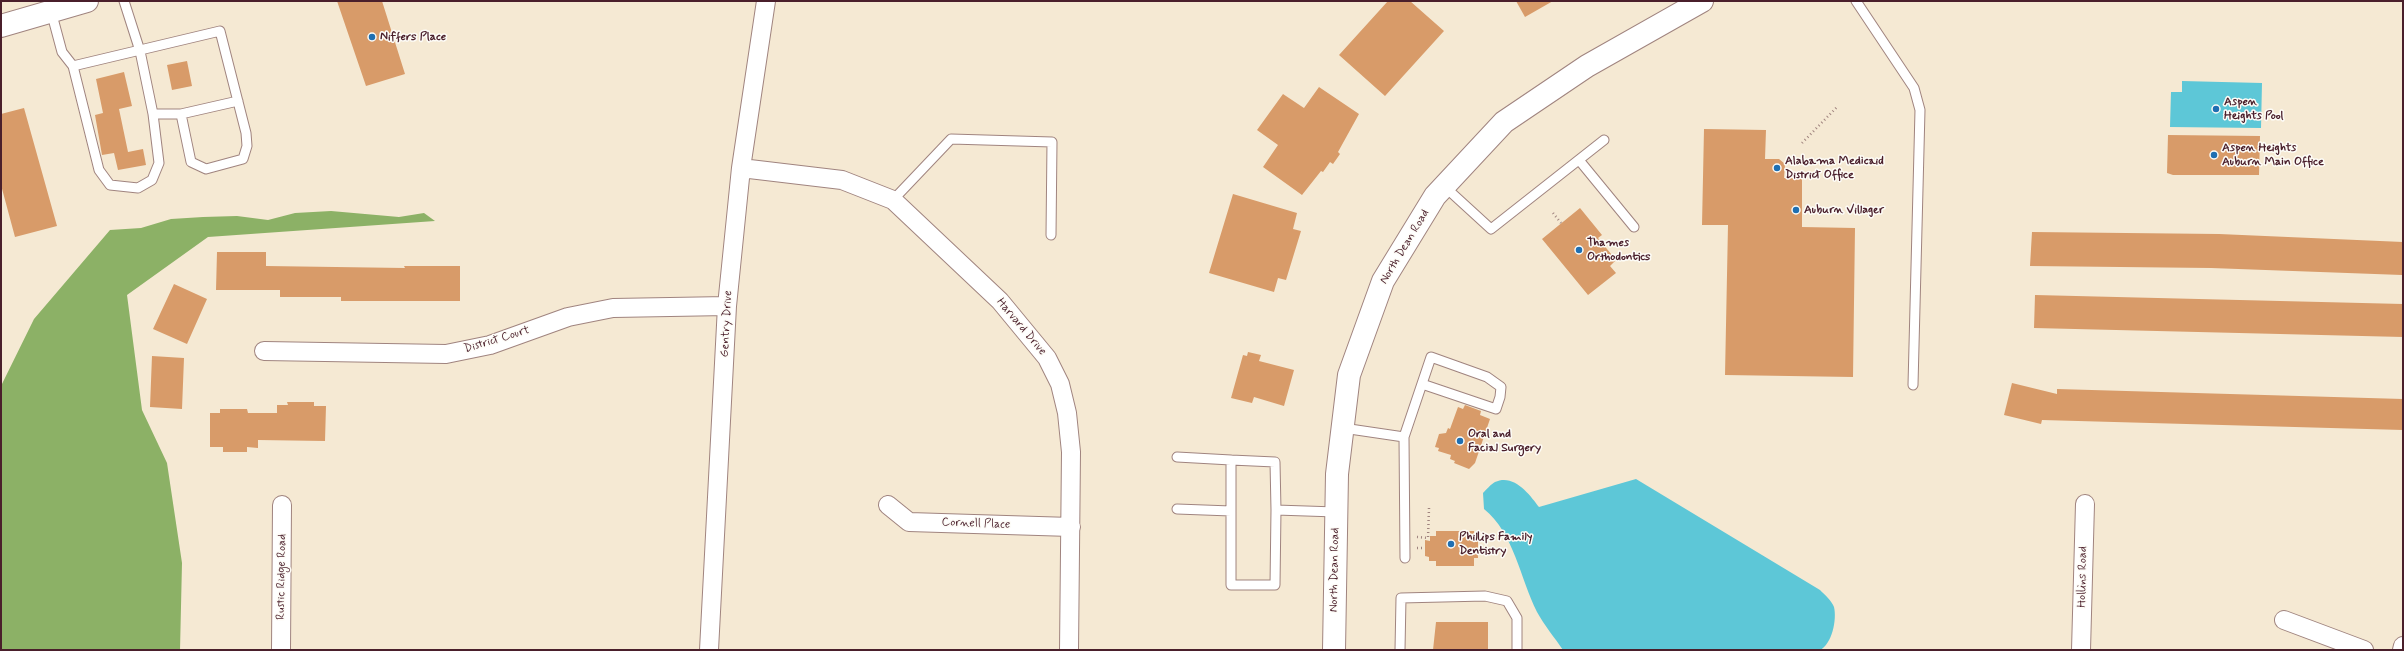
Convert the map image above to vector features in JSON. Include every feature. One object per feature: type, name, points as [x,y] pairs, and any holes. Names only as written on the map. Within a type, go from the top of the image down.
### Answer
[{"type":"street","points":[[1,26],[87,1]]},
{"type":"street","name":"Gentry Drive","points":[[710,650],[727,306],[741,168],[766,1]]},
{"type":"street","name":"North Dean Road","points":[[1334,650],[1337,474],[1349,375],[1382,281],[1435,196],[1504,122],[1587,66],[1702,1]]},
{"type":"street","name":"Harvard Drive","points":[[741,168],[842,180],[893,200],[1000,301],[1047,358],[1060,384],[1068,413],[1071,452],[1069,650]]},
{"type":"street","name":"District Court","points":[[264,351],[446,354],[490,345],[568,317],[613,308],[727,306]]},
{"type":"street","name":"Hollins Road","points":[[2081,650],[2085,504]]},
{"type":"street","name":"Rustic Ridge Road","points":[[281,650],[282,505]]},
{"type":"street","name":"Cornell Place","points":[[888,505],[909,522],[1070,527]]},
{"type":"street","points":[[2284,620],[2364,650]]},
{"type":"street","points":[[2402,650],[2403,646]]},
{"type":"lane","points":[[51,11],[62,52],[73,66],[99,170],[110,185],[138,188],[152,180],[159,163],[153,114],[140,52],[124,1]]},
{"type":"lane","points":[[1856,1],[1914,88],[1920,110],[1913,386]]},
{"type":"lane","points":[[73,66],[140,52],[220,31],[238,100],[247,146],[243,159],[206,169],[191,162],[181,114]]},
{"type":"lane","points":[[153,114],[181,114],[238,100]]},
{"type":"lane","points":[[893,200],[951,139],[1052,142],[1051,235]]},
{"type":"lane","points":[[1444,186],[1491,229],[1604,140]]},
{"type":"lane","points":[[1579,160],[1634,227]]},
{"type":"lane","points":[[1405,558],[1404,437],[1431,357],[1488,378],[1501,387],[1500,397],[1496,409],[1422,384]]},
{"type":"lane","points":[[1343,428],[1404,437]]},
{"type":"lane","points":[[1177,457],[1275,462],[1275,585],[1231,585],[1231,460]]},
{"type":"lane","points":[[1177,509],[1231,511]]},
{"type":"lane","points":[[1276,510],[1336,512]]},
{"type":"lane","points":[[1400,650],[1401,598],[1485,596],[1507,601],[1517,618],[1517,650]]},
{"type":"path","points":[[1802,143],[1838,106]]},
{"type":"path","points":[[1553,213],[1562,223]]},
{"type":"path","points":[[1416,556],[1416,538],[1428,538],[1429,508]]},
{"type":"path","points":[[1416,548],[1425,548]]},
{"type":"green space","points":[[331,211],[399,217],[424,213],[435,221],[208,237],[127,295],[142,410],[167,463],[182,563],[180,650],[1,650],[1,386],[34,319],[110,230],[141,228],[171,219],[237,216],[268,220],[295,213]]},
{"type":"water","name":"Aspen Heights Pool","points":[[2182,81],[2262,83],[2261,128],[2170,127],[2171,92],[2182,92]]},
{"type":"water","points":[[1636,479],[1820,590],[1832,602],[1835,612],[1833,631],[1828,643],[1820,650],[1563,650],[1537,612],[1503,530],[1484,509],[1483,493],[1495,482],[1509,480],[1526,491],[1539,507]]},
{"type":"building","name":"Niffers Place","points":[[337,1],[382,1],[405,74],[366,86]]},
{"type":"building","points":[[1388,1],[1410,1],[1444,31],[1385,96],[1339,55]]},
{"type":"building","points":[[1516,1],[1553,1],[1525,17]]},
{"type":"building","points":[[187,61],[192,86],[172,90],[167,65]]},
{"type":"building","points":[[124,72],[132,106],[119,109],[128,152],[143,149],[146,165],[118,170],[114,153],[102,155],[95,115],[103,113],[96,79]]},
{"type":"building","points":[[1319,87],[1359,114],[1338,152],[1340,154],[1333,164],[1330,162],[1323,172],[1321,171],[1302,195],[1263,167],[1278,145],[1257,130],[1283,94],[1304,108]]},
{"type":"building","points":[[24,108],[57,226],[15,237],[1,185],[1,114]]},
{"type":"building","points":[[1704,129],[1766,130],[1765,159],[1779,159],[1785,164],[1784,178],[1802,178],[1802,227],[1855,228],[1853,377],[1725,375],[1728,225],[1702,225]]},
{"type":"building","name":"Aspen Heights Auburn Main Office","points":[[2168,135],[2260,136],[2259,175],[2173,175],[2167,173]]},
{"type":"building","points":[[1233,194],[1297,213],[1293,229],[1301,231],[1286,280],[1278,278],[1274,292],[1209,273]]},
{"type":"building","name":"Thames Orthodontics","points":[[1580,208],[1602,235],[1598,238],[1616,260],[1610,266],[1616,273],[1588,295],[1542,239]]},
{"type":"building","points":[[2032,232],[2219,234],[2403,242],[2402,275],[2211,268],[2030,266]]},
{"type":"building","points":[[217,252],[266,252],[266,266],[405,268],[404,266],[460,266],[460,301],[341,301],[341,297],[280,297],[280,290],[216,290]]},
{"type":"building","points":[[174,284],[207,299],[187,344],[153,329]]},
{"type":"building","points":[[2035,295],[2403,304],[2403,337],[2034,328]]},
{"type":"building","points":[[1248,352],[1261,355],[1259,361],[1294,370],[1284,406],[1254,397],[1252,403],[1231,398],[1243,355],[1247,356]]},
{"type":"building","points":[[152,356],[184,358],[182,409],[150,407]]},
{"type":"building","points":[[2012,383],[2057,394],[2057,389],[2403,399],[2403,430],[2042,420],[2041,424],[2004,415]]},
{"type":"building","points":[[287,402],[314,402],[314,406],[326,406],[325,441],[258,440],[258,448],[247,447],[247,452],[223,452],[223,447],[210,447],[210,413],[220,413],[220,409],[247,409],[248,413],[277,413],[277,405],[288,405]]},
{"type":"building","name":"Oral and Facial Surgery","points":[[1465,405],[1481,411],[1480,415],[1490,419],[1475,463],[1469,469],[1454,463],[1455,461],[1450,459],[1451,455],[1438,451],[1439,448],[1435,447],[1439,434],[1446,433],[1448,428],[1450,429],[1458,407],[1463,409]]},
{"type":"building","name":"Phillips Family Dentistry","points":[[1436,531],[1474,531],[1474,539],[1478,539],[1478,558],[1474,558],[1474,566],[1436,566],[1436,561],[1429,561],[1429,557],[1425,556],[1425,540],[1430,541],[1430,536],[1436,536]]},
{"type":"building","points":[[1436,622],[1488,622],[1488,650],[1433,650]]},
{"type":"place","name":"Niffers Place","points":[[372,37]]},
{"type":"place","name":"Aspen Heights Pool","points":[[2216,109]]},
{"type":"place","name":"Aspen Heights Auburn Main Office","points":[[2214,155]]},
{"type":"place","name":"Alabama Medicaid District Office","points":[[1777,168]]},
{"type":"place","name":"Auburn Villager","points":[[1796,210]]},
{"type":"place","name":"Thames Orthodontics","points":[[1579,250]]},
{"type":"place","name":"Oral and Facial Surgery","points":[[1460,441]]},
{"type":"place","name":"Phillips Family Dentistry","points":[[1451,544]]}]
